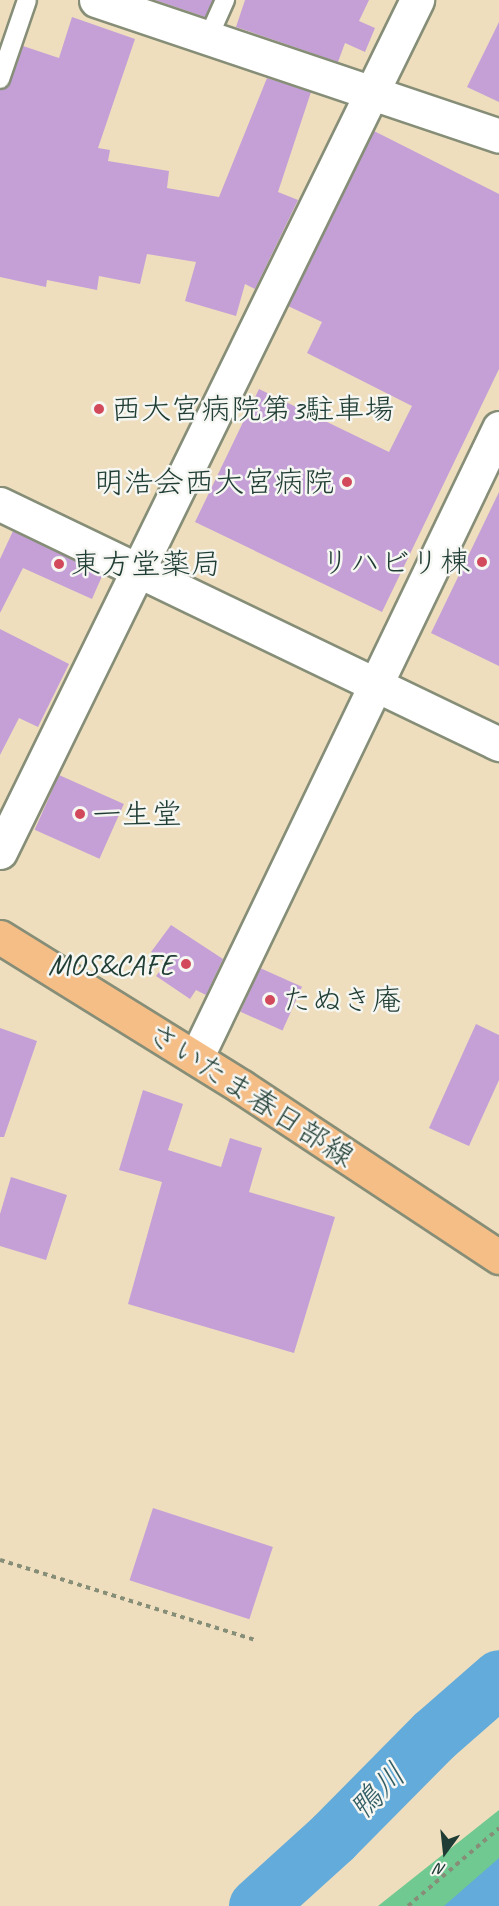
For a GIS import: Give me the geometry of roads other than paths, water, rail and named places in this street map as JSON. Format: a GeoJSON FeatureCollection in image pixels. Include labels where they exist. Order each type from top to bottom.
{"type":"FeatureCollection","features":[{"type":"Feature","properties":{"kind":"main road","name":"さいたま春日部線"},"geometry":{"type":"LineString","coordinates":[[0,937],[196,1058],[499,1257]]}},
{"type":"Feature","properties":{"kind":"street"},"geometry":{"type":"LineString","coordinates":[[0,852],[417,0]]}},
{"type":"Feature","properties":{"kind":"street"},"geometry":{"type":"LineString","coordinates":[[109,2],[208,38],[499,136]]}},
{"type":"Feature","properties":{"kind":"street"},"geometry":{"type":"LineString","coordinates":[[196,1058],[499,428]]}},
{"type":"Feature","properties":{"kind":"street"},"geometry":{"type":"LineString","coordinates":[[0,504],[499,744]]}},
{"type":"Feature","properties":{"kind":"lane"},"geometry":{"type":"LineString","coordinates":[[0,79],[27,0]]}},
{"type":"Feature","properties":{"kind":"lane"},"geometry":{"type":"LineString","coordinates":[[208,38],[225,0]]}},
{"type":"Feature","properties":{"kind":"water"},"geometry":{"type":"Polygon","coordinates":[[[499,1858],[499,1906],[444,1906],[499,1858]]]}},
{"type":"Feature","properties":{"kind":"waterway","name":"鴨川"},"geometry":{"type":"LineString","coordinates":[[257,1906],[333,1837],[434,1735],[499,1678]]}},
{"type":"Feature","properties":{"kind":"place","name":"西大宮病院第3駐車場"},"geometry":{"type":"Point","coordinates":[99,409]}},
{"type":"Feature","properties":{"kind":"place","name":"明浩会西大宮病院"},"geometry":{"type":"Point","coordinates":[347,482]}},
{"type":"Feature","properties":{"kind":"place","name":"リハビリ棟"},"geometry":{"type":"Point","coordinates":[482,562]}},
{"type":"Feature","properties":{"kind":"place","name":"東方堂薬局"},"geometry":{"type":"Point","coordinates":[59,564]}},
{"type":"Feature","properties":{"kind":"place","name":"一生堂"},"geometry":{"type":"Point","coordinates":[80,814]}},
{"type":"Feature","properties":{"kind":"place","name":"MOS&CAFE"},"geometry":{"type":"Point","coordinates":[186,964]}},
{"type":"Feature","properties":{"kind":"place","name":"たぬき庵"},"geometry":{"type":"Point","coordinates":[270,1000]}}]}
